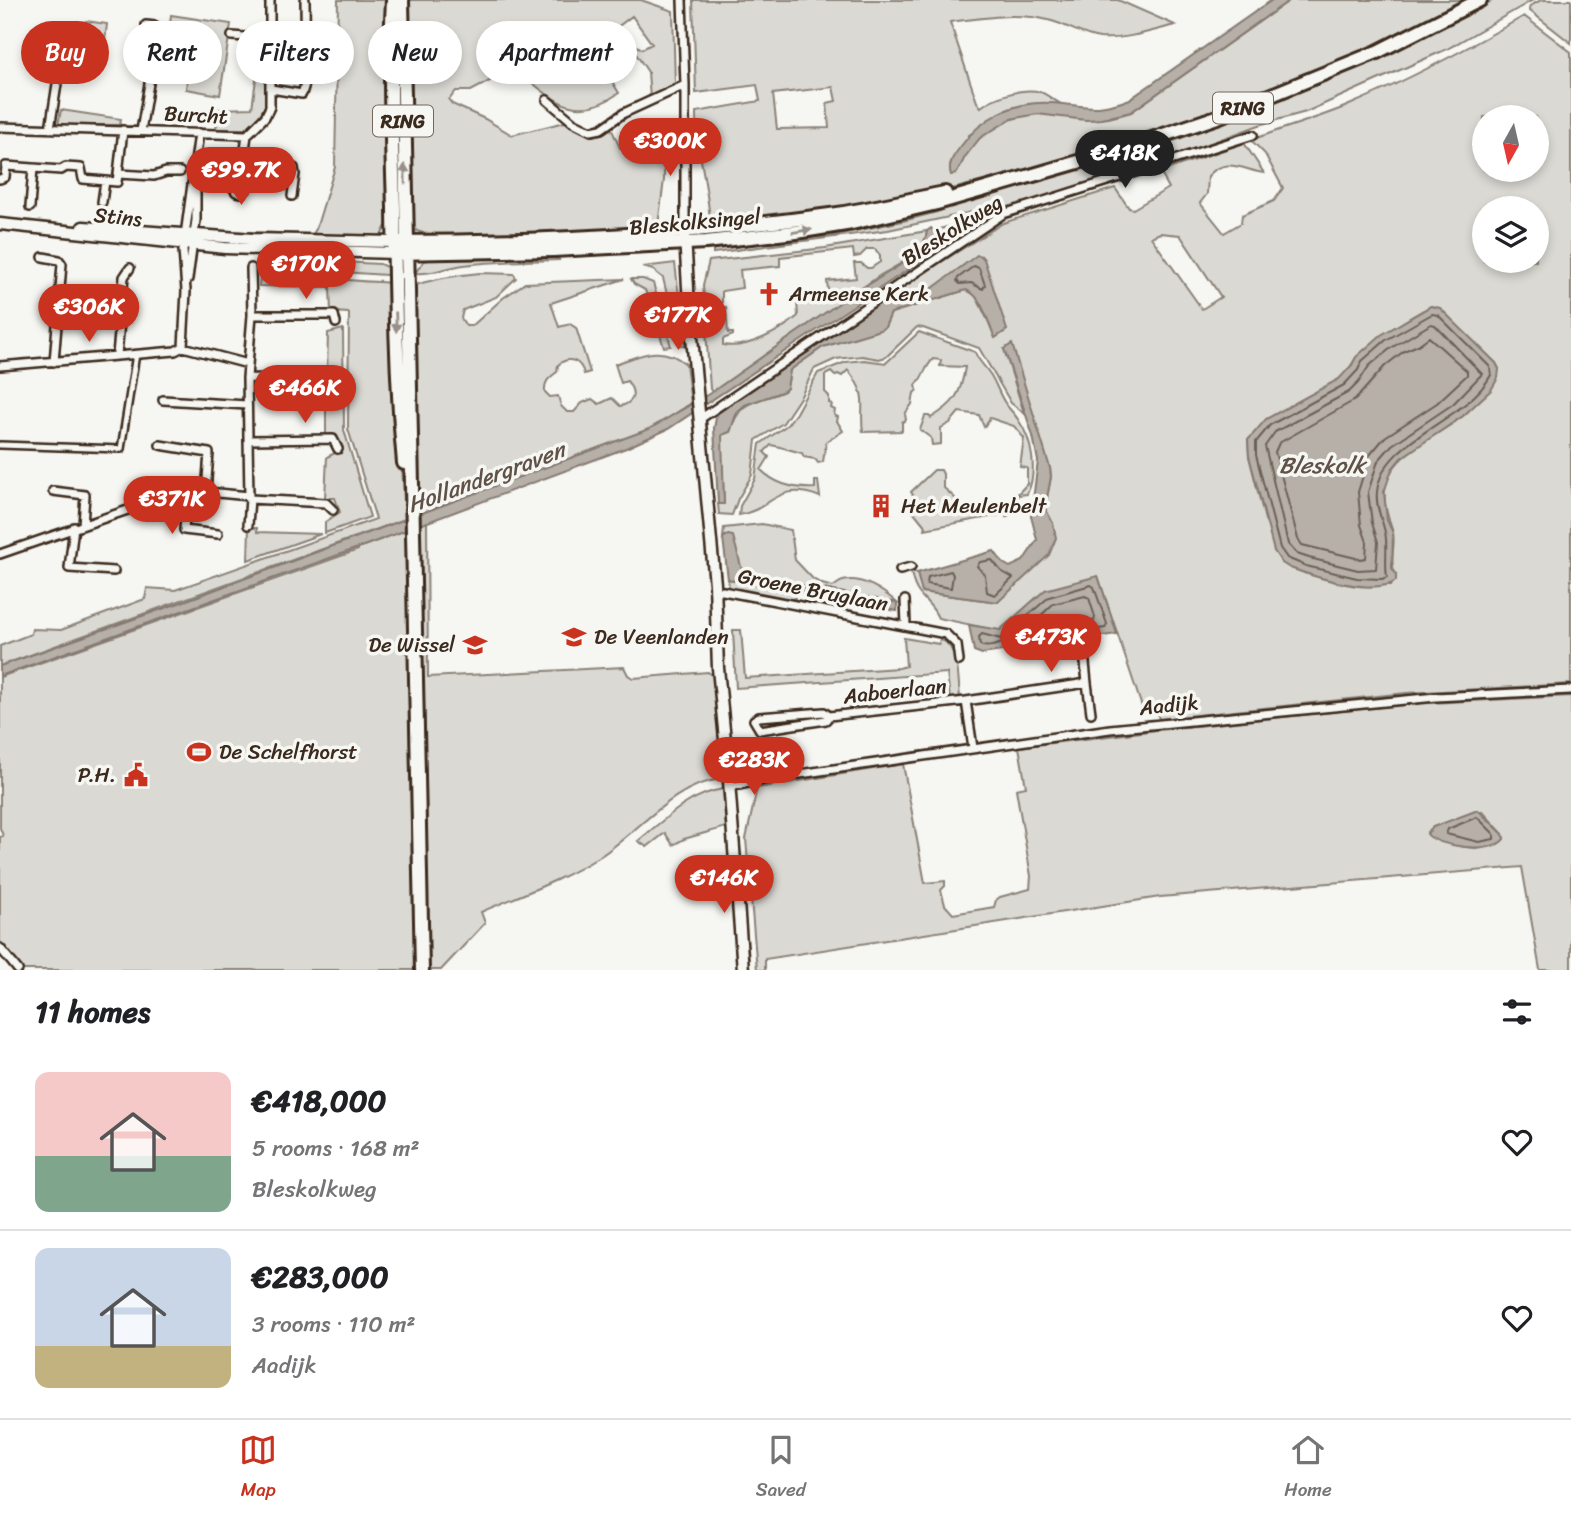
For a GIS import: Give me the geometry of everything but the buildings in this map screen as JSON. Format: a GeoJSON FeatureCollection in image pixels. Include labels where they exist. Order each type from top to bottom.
{"type":"FeatureCollection","features":[{"type":"Feature","properties":{"kind":"main road","name":"RING"},"geometry":{"type":"LineString","coordinates":[[393,0],[390,75],[400,248]]}},
{"type":"Feature","properties":{"kind":"main road","name":"RING"},"geometry":{"type":"LineString","coordinates":[[400,248],[402,0]]}},
{"type":"Feature","properties":{"kind":"main road","name":"Bleskolksingel"},"geometry":{"type":"LineString","coordinates":[[400,248],[553,239],[685,238],[796,232],[852,223],[937,203],[1116,151],[1241,109],[1377,52],[1480,0]]}},
{"type":"Feature","properties":{"kind":"main road"},"geometry":{"type":"LineString","coordinates":[[400,248],[412,477],[422,970]]}},
{"type":"Feature","properties":{"kind":"street","name":"Burcht"},"geometry":{"type":"LineString","coordinates":[[270,0],[271,21]]}},
{"type":"Feature","properties":{"kind":"street"},"geometry":{"type":"LineString","coordinates":[[271,89],[302,94],[306,81],[305,0]]}},
{"type":"Feature","properties":{"kind":"street"},"geometry":{"type":"LineString","coordinates":[[682,0],[685,238],[715,583],[718,668],[743,970]]}},
{"type":"Feature","properties":{"kind":"street"},"geometry":{"type":"LineString","coordinates":[[232,36],[236,36]]}},
{"type":"Feature","properties":{"kind":"street"},"geometry":{"type":"LineString","coordinates":[[50,129],[57,84]]}},
{"type":"Feature","properties":{"kind":"street"},"geometry":{"type":"LineString","coordinates":[[141,131],[149,84]]}},
{"type":"Feature","properties":{"kind":"street","name":"Burcht"},"geometry":{"type":"LineString","coordinates":[[0,127],[247,135],[270,111],[271,84]]}},
{"type":"Feature","properties":{"kind":"street"},"geometry":{"type":"LineString","coordinates":[[547,100],[573,122],[591,131],[601,129],[624,114],[685,85]]}},
{"type":"Feature","properties":{"kind":"street"},"geometry":{"type":"LineString","coordinates":[[0,180],[5,177],[6,166],[61,170],[66,167],[81,168],[83,178],[117,182],[123,130]]}},
{"type":"Feature","properties":{"kind":"street"},"geometry":{"type":"LineString","coordinates":[[183,347],[189,240],[197,202],[195,172],[199,133]]}},
{"type":"Feature","properties":{"kind":"street"},"geometry":{"type":"LineString","coordinates":[[236,171],[233,188],[242,193],[246,190],[247,135]]}},
{"type":"Feature","properties":{"kind":"street","name":"Bleskolkweg"},"geometry":{"type":"LineString","coordinates":[[700,416],[1003,214],[1253,135]]}},
{"type":"Feature","properties":{"kind":"street"},"geometry":{"type":"LineString","coordinates":[[214,168],[236,171],[246,165],[274,170],[287,166],[294,168],[292,196]]}},
{"type":"Feature","properties":{"kind":"street"},"geometry":{"type":"LineString","coordinates":[[30,207],[33,168]]}},
{"type":"Feature","properties":{"kind":"street"},"geometry":{"type":"LineString","coordinates":[[118,174],[155,176],[166,172],[180,172]]}},
{"type":"Feature","properties":{"kind":"street"},"geometry":{"type":"LineString","coordinates":[[102,202],[104,181]]}},
{"type":"Feature","properties":{"kind":"street","name":"Stins"},"geometry":{"type":"LineString","coordinates":[[0,224],[115,229],[189,240],[284,240],[400,248]]}},
{"type":"Feature","properties":{"kind":"street"},"geometry":{"type":"LineString","coordinates":[[43,257],[59,260],[62,264],[54,362]]}},
{"type":"Feature","properties":{"kind":"street"},"geometry":{"type":"LineString","coordinates":[[117,355],[124,277],[130,268]]}},
{"type":"Feature","properties":{"kind":"street"},"geometry":{"type":"LineString","coordinates":[[248,525],[247,377],[252,315],[251,268]]}},
{"type":"Feature","properties":{"kind":"street"},"geometry":{"type":"LineString","coordinates":[[252,315],[334,315],[336,323]]}},
{"type":"Feature","properties":{"kind":"street"},"geometry":{"type":"LineString","coordinates":[[0,366],[175,351],[183,347],[248,364]]}},
{"type":"Feature","properties":{"kind":"street"},"geometry":{"type":"LineString","coordinates":[[0,445],[121,449],[136,354]]}},
{"type":"Feature","properties":{"kind":"street"},"geometry":{"type":"LineString","coordinates":[[247,377],[330,380],[335,382],[336,386]]}},
{"type":"Feature","properties":{"kind":"street"},"geometry":{"type":"LineString","coordinates":[[163,400],[247,405]]}},
{"type":"Feature","properties":{"kind":"street"},"geometry":{"type":"LineString","coordinates":[[249,440],[333,439],[338,449]]}},
{"type":"Feature","properties":{"kind":"street"},"geometry":{"type":"LineString","coordinates":[[160,444],[209,453],[206,492]]}},
{"type":"Feature","properties":{"kind":"street"},"geometry":{"type":"LineString","coordinates":[[0,554],[187,490],[249,498],[326,503],[333,510]]}},
{"type":"Feature","properties":{"kind":"street"},"geometry":{"type":"LineString","coordinates":[[187,490],[184,530],[218,534]]}},
{"type":"Feature","properties":{"kind":"street"},"geometry":{"type":"LineString","coordinates":[[53,491],[85,495],[83,525]]}},
{"type":"Feature","properties":{"kind":"street"},"geometry":{"type":"LineString","coordinates":[[74,527],[69,568],[114,571]]}},
{"type":"Feature","properties":{"kind":"street","name":"Groene Bruglaan"},"geometry":{"type":"LineString","coordinates":[[900,570],[911,567]]}},
{"type":"Feature","properties":{"kind":"street","name":"Groene Bruglaan"},"geometry":{"type":"LineString","coordinates":[[714,591],[946,634],[957,645],[959,661]]}},
{"type":"Feature","properties":{"kind":"street","name":"Groene Bruglaan"},"geometry":{"type":"LineString","coordinates":[[905,600],[906,626]]}},
{"type":"Feature","properties":{"kind":"street"},"geometry":{"type":"LineString","coordinates":[[1084,653],[1091,713]]}},
{"type":"Feature","properties":{"kind":"street","name":"Aaboerlaan"},"geometry":{"type":"LineString","coordinates":[[829,716],[824,712],[759,717],[754,720],[760,730],[826,720],[829,716],[966,701],[1087,682]]}},
{"type":"Feature","properties":{"kind":"street","name":"Aadijk"},"geometry":{"type":"LineString","coordinates":[[729,782],[1110,729],[1422,698],[1571,690]]}},
{"type":"Feature","properties":{"kind":"street","name":"Aaboerlaan"},"geometry":{"type":"LineString","coordinates":[[966,701],[973,748]]}},
{"type":"Feature","properties":{"kind":"street"},"geometry":{"type":"LineString","coordinates":[[0,948],[18,970]]}},
{"type":"Feature","properties":{"kind":"shaded area"},"geometry":{"type":"Polygon","coordinates":[[[338,0],[390,0],[389,21],[368,21],[368,84],[385,84],[388,222],[382,234],[376,238],[217,235],[218,231],[313,234],[316,229],[335,167],[336,84],[354,84],[354,21],[338,21],[338,0]]]}},
{"type":"Feature","properties":{"kind":"shaded area"},"geometry":{"type":"Polygon","coordinates":[[[407,0],[641,0],[673,11],[675,86],[650,98],[648,72],[637,56],[637,46],[642,49],[652,44],[632,16],[625,21],[476,21],[476,84],[484,84],[471,91],[456,91],[449,100],[512,135],[569,121],[590,131],[606,124],[612,130],[620,148],[665,142],[664,180],[657,233],[433,236],[417,231],[412,226],[409,84],[462,84],[462,21],[407,21],[407,0]]]}},
{"type":"Feature","properties":{"kind":"shaded area"},"geometry":{"type":"Polygon","coordinates":[[[693,0],[1118,0],[1175,25],[1119,38],[1100,38],[1055,22],[1024,16],[950,22],[981,107],[1001,97],[1026,91],[1042,92],[1063,105],[1036,104],[1024,107],[969,135],[959,169],[964,157],[981,138],[1014,118],[1040,114],[1096,119],[1131,112],[1290,0],[1468,0],[1378,47],[1200,118],[1078,157],[936,193],[832,213],[710,222],[696,112],[760,101],[757,85],[696,93],[693,0]],[[833,87],[773,94],[777,129],[829,128],[827,103],[836,101],[833,87]]]}},
{"type":"Feature","properties":{"kind":"shaded area"},"geometry":{"type":"Polygon","coordinates":[[[1493,0],[1533,0],[1447,49],[1306,112],[1262,124],[1135,171],[1004,210],[1000,206],[888,230],[713,253],[713,249],[836,235],[903,221],[1179,139],[1279,100],[1420,39],[1493,0]]]}},
{"type":"Feature","properties":{"kind":"shaded area"},"geometry":{"type":"Polygon","coordinates":[[[1541,0],[1571,0],[1571,43],[1529,10],[1530,6],[1541,0]]]}},
{"type":"Feature","properties":{"kind":"shaded area"},"geometry":{"type":"Polygon","coordinates":[[[171,15],[211,21],[170,21],[171,15]]]}},
{"type":"Feature","properties":{"kind":"shaded area"},"geometry":{"type":"Polygon","coordinates":[[[1524,16],[1571,52],[1571,684],[1406,693],[1159,719],[1156,708],[1143,710],[1098,576],[1018,616],[1000,631],[938,618],[916,588],[911,571],[917,573],[922,592],[998,602],[1055,530],[1045,508],[1051,477],[1050,468],[1004,349],[1024,413],[1011,403],[979,348],[923,328],[917,327],[886,357],[836,359],[814,369],[801,396],[783,423],[756,440],[752,475],[732,515],[719,514],[718,504],[724,504],[721,434],[730,432],[744,407],[784,391],[790,370],[823,347],[885,327],[891,313],[966,290],[975,294],[996,337],[1006,330],[981,256],[929,291],[914,297],[886,297],[1003,223],[1115,188],[1129,208],[1133,209],[1169,188],[1160,172],[1244,143],[1264,173],[1228,165],[1221,167],[1208,176],[1207,194],[1200,203],[1224,233],[1241,223],[1242,215],[1274,201],[1283,188],[1265,154],[1251,140],[1347,106],[1437,64],[1524,16]],[[1160,233],[1151,237],[1202,309],[1221,297],[1180,235],[1160,233]],[[1431,306],[1367,348],[1333,384],[1292,405],[1248,440],[1249,456],[1265,520],[1304,573],[1356,585],[1391,585],[1396,574],[1393,564],[1394,538],[1385,502],[1386,486],[1391,472],[1411,450],[1468,411],[1499,369],[1464,332],[1431,306]]]}},
{"type":"Feature","properties":{"kind":"shaded area"},"geometry":{"type":"Polygon","coordinates":[[[222,23],[231,24],[222,82],[222,23]]]}},
{"type":"Feature","properties":{"kind":"shaded area"},"geometry":{"type":"Polygon","coordinates":[[[187,84],[222,84],[220,95],[186,89],[187,84]]]}},
{"type":"Feature","properties":{"kind":"shaded area"},"geometry":{"type":"Polygon","coordinates":[[[255,84],[268,84],[266,104],[255,121],[245,129],[216,129],[219,109],[252,108],[255,84]]]}},
{"type":"Feature","properties":{"kind":"shaded area"},"geometry":{"type":"Polygon","coordinates":[[[534,84],[614,84],[619,93],[603,103],[575,107],[551,97],[534,84]]]}},
{"type":"Feature","properties":{"kind":"shaded area"},"geometry":{"type":"Polygon","coordinates":[[[61,110],[121,119],[120,125],[58,125],[61,110]]]}},
{"type":"Feature","properties":{"kind":"shaded area"},"geometry":{"type":"Polygon","coordinates":[[[987,217],[991,219],[926,262],[923,259],[932,246],[935,230],[987,217]]]}},
{"type":"Feature","properties":{"kind":"shaded area"},"geometry":{"type":"Polygon","coordinates":[[[927,231],[916,253],[712,392],[703,285],[709,261],[825,248],[927,231]],[[853,249],[780,257],[780,266],[740,270],[742,288],[722,291],[722,307],[726,307],[728,333],[733,333],[723,339],[723,345],[742,345],[773,333],[798,316],[797,302],[829,298],[827,281],[856,278],[854,263],[871,268],[880,262],[880,255],[875,249],[867,249],[860,256],[854,257],[853,249]]]}},
{"type":"Feature","properties":{"kind":"shaded area"},"geometry":{"type":"Polygon","coordinates":[[[550,256],[560,260],[476,264],[415,273],[424,261],[432,259],[550,256]]]}},
{"type":"Feature","properties":{"kind":"shaded area"},"geometry":{"type":"Polygon","coordinates":[[[282,259],[380,264],[391,269],[386,275],[326,271],[282,259]]]}},
{"type":"Feature","properties":{"kind":"shaded area"},"geometry":{"type":"Polygon","coordinates":[[[675,263],[685,347],[679,344],[663,278],[653,270],[643,267],[675,263]]]}},
{"type":"Feature","properties":{"kind":"shaded area"},"geometry":{"type":"Polygon","coordinates":[[[277,264],[327,277],[392,283],[405,519],[0,666],[0,646],[31,634],[32,629],[61,630],[145,599],[147,588],[175,590],[376,519],[348,429],[349,313],[331,312],[330,287],[259,286],[264,271],[277,264]]]}},
{"type":"Feature","properties":{"kind":"shaded area"},"geometry":{"type":"Polygon","coordinates":[[[480,273],[514,274],[516,278],[496,297],[463,310],[461,318],[466,326],[472,326],[503,298],[525,283],[624,279],[551,303],[559,327],[570,324],[576,328],[590,372],[584,374],[577,363],[566,360],[558,365],[557,372],[546,382],[545,392],[550,397],[558,396],[561,406],[567,412],[574,412],[582,403],[592,399],[599,404],[612,398],[620,406],[625,405],[631,400],[632,389],[627,381],[621,383],[615,364],[651,353],[668,354],[686,364],[691,403],[643,432],[416,515],[414,484],[417,441],[412,286],[480,273]]]}},
{"type":"Feature","properties":{"kind":"shaded area"},"geometry":{"type":"Polygon","coordinates":[[[631,279],[643,279],[653,283],[671,346],[664,347],[645,290],[631,279]]]}},
{"type":"Feature","properties":{"kind":"shaded area"},"geometry":{"type":"Polygon","coordinates":[[[343,329],[344,430],[370,517],[325,533],[325,522],[340,512],[335,498],[325,498],[327,457],[341,450],[326,436],[326,394],[340,389],[336,374],[327,374],[328,333],[343,329]]]}},
{"type":"Feature","properties":{"kind":"shaded area"},"geometry":{"type":"Polygon","coordinates":[[[919,332],[975,352],[1024,429],[1032,456],[1032,476],[1027,494],[1018,495],[1013,512],[1006,517],[1005,514],[925,529],[909,506],[915,498],[911,492],[934,470],[941,470],[943,487],[955,498],[958,507],[978,508],[988,503],[1009,503],[1027,484],[1027,468],[1020,467],[1024,438],[1014,426],[990,418],[984,427],[979,415],[959,412],[950,423],[941,428],[941,444],[932,445],[931,438],[920,430],[925,416],[931,418],[955,398],[965,367],[940,366],[941,360],[933,359],[916,385],[912,404],[905,414],[906,420],[902,422],[902,431],[863,432],[861,394],[855,380],[848,370],[842,376],[835,376],[831,372],[825,375],[825,392],[843,431],[826,442],[823,462],[818,463],[815,459],[804,457],[802,453],[771,445],[764,452],[769,457],[761,470],[779,483],[793,487],[815,488],[815,481],[818,481],[820,497],[793,492],[784,494],[759,508],[739,515],[740,506],[755,479],[760,444],[787,425],[818,373],[846,362],[864,360],[886,363],[919,332]]]}},
{"type":"Feature","properties":{"kind":"shaded area"},"geometry":{"type":"Polygon","coordinates":[[[427,521],[428,677],[624,667],[633,678],[708,672],[713,676],[719,720],[721,779],[703,783],[671,800],[614,847],[585,865],[481,912],[485,923],[441,970],[427,970],[417,525],[427,521]]]}},
{"type":"Feature","properties":{"kind":"shaded area"},"geometry":{"type":"Polygon","coordinates":[[[762,524],[791,530],[795,560],[813,579],[833,587],[850,580],[865,583],[879,589],[897,603],[743,574],[725,536],[723,538],[724,528],[762,524]]]}},
{"type":"Feature","properties":{"kind":"shaded area"},"geometry":{"type":"Polygon","coordinates":[[[249,528],[257,528],[257,532],[321,534],[248,560],[249,528]]]}},
{"type":"Feature","properties":{"kind":"shaded area","name":"De Schelfhorst"},"geometry":{"type":"Polygon","coordinates":[[[406,530],[417,970],[22,970],[0,943],[0,837],[3,836],[0,828],[0,677],[358,550],[406,530]]]}},
{"type":"Feature","properties":{"kind":"shaded area"},"geometry":{"type":"Polygon","coordinates":[[[728,579],[794,592],[795,601],[729,588],[728,579]]]}},
{"type":"Feature","properties":{"kind":"shaded area"},"geometry":{"type":"Polygon","coordinates":[[[733,630],[741,630],[745,678],[899,668],[906,666],[904,638],[939,644],[940,639],[947,643],[955,656],[960,698],[950,699],[947,673],[736,688],[733,630]]]}},
{"type":"Feature","properties":{"kind":"shaded area"},"geometry":{"type":"Polygon","coordinates":[[[1571,696],[1571,970],[1540,970],[1522,867],[1160,897],[765,959],[765,970],[757,970],[746,839],[757,788],[903,764],[925,883],[945,881],[941,890],[945,905],[953,914],[994,907],[1000,897],[1030,889],[1031,876],[1016,789],[1026,787],[1019,747],[1409,704],[1571,696]],[[1482,811],[1433,827],[1427,832],[1453,845],[1478,848],[1498,844],[1504,839],[1503,834],[1482,811]]]}},
{"type":"Feature","properties":{"kind":"shaded area"},"geometry":{"type":"Polygon","coordinates":[[[723,789],[726,827],[684,839],[673,845],[665,833],[647,847],[638,841],[688,802],[723,789]]]}},
{"type":"Feature","properties":{"kind":"water"},"geometry":{"type":"Polygon","coordinates":[[[1272,0],[1290,0],[1131,112],[1086,120],[1037,114],[1011,119],[980,138],[965,157],[957,173],[951,175],[951,163],[961,146],[979,127],[1000,113],[1037,103],[1098,107],[1130,99],[1272,0]]]}},
{"type":"Feature","properties":{"kind":"water"},"geometry":{"type":"Polygon","coordinates":[[[931,228],[936,234],[935,242],[921,261],[668,429],[626,448],[358,548],[0,676],[0,666],[179,603],[649,429],[712,392],[839,303],[908,260],[920,247],[931,228]]]}},
{"type":"Feature","properties":{"kind":"water"},"geometry":{"type":"Polygon","coordinates":[[[977,255],[984,259],[1007,330],[995,338],[980,303],[966,290],[891,313],[885,327],[880,330],[823,347],[790,370],[784,391],[745,405],[737,412],[730,432],[722,435],[724,504],[718,504],[714,428],[718,413],[886,297],[915,297],[929,291],[977,255]]]}},
{"type":"Feature","properties":{"kind":"water","name":"Bleskolk"},"geometry":{"type":"Polygon","coordinates":[[[1431,306],[1440,308],[1496,363],[1499,369],[1498,378],[1491,390],[1463,416],[1401,458],[1392,469],[1384,492],[1387,520],[1393,533],[1392,568],[1396,581],[1373,587],[1359,586],[1290,568],[1282,563],[1274,551],[1249,456],[1248,440],[1266,419],[1339,379],[1356,357],[1381,335],[1431,306]]]}},
{"type":"Feature","properties":{"kind":"water"},"geometry":{"type":"Polygon","coordinates":[[[1012,344],[1050,468],[1051,477],[1045,508],[1053,523],[1056,538],[1049,555],[998,602],[922,592],[917,573],[994,551],[1003,563],[1010,567],[1023,561],[1037,540],[1031,516],[1038,461],[1033,436],[1004,349],[1012,344]]]}},
{"type":"Feature","properties":{"kind":"water"},"geometry":{"type":"Polygon","coordinates":[[[733,536],[743,574],[897,603],[897,611],[728,579],[723,538],[733,536]]]}},
{"type":"Feature","properties":{"kind":"water"},"geometry":{"type":"Polygon","coordinates":[[[1098,576],[1117,634],[982,654],[974,651],[969,625],[1000,630],[1045,590],[1098,576]]]}},
{"type":"Feature","properties":{"kind":"water"},"geometry":{"type":"Polygon","coordinates":[[[1478,810],[1503,834],[1504,839],[1498,844],[1465,847],[1433,839],[1427,834],[1433,827],[1478,810]]]}},
{"type":"Feature","properties":{"kind":"place","name":"Armeense Kerk"},"geometry":{"type":"Point","coordinates":[769,294]}},
{"type":"Feature","properties":{"kind":"place","name":"Het Meulenbelt"},"geometry":{"type":"Point","coordinates":[881,506]}},
{"type":"Feature","properties":{"kind":"place","name":"De Veenlanden"},"geometry":{"type":"Point","coordinates":[574,637]}},
{"type":"Feature","properties":{"kind":"place","name":"De Wissel"},"geometry":{"type":"Point","coordinates":[475,645]}},
{"type":"Feature","properties":{"kind":"place","name":"De Schelfhorst"},"geometry":{"type":"Point","coordinates":[199,752]}},
{"type":"Feature","properties":{"kind":"place","name":"P.H."},"geometry":{"type":"Point","coordinates":[136,775]}},
{"type":"Feature","properties":{"kind":"water label","name":"Hollandergraven"},"geometry":{"type":"Point","coordinates":[486,477]}}]}
